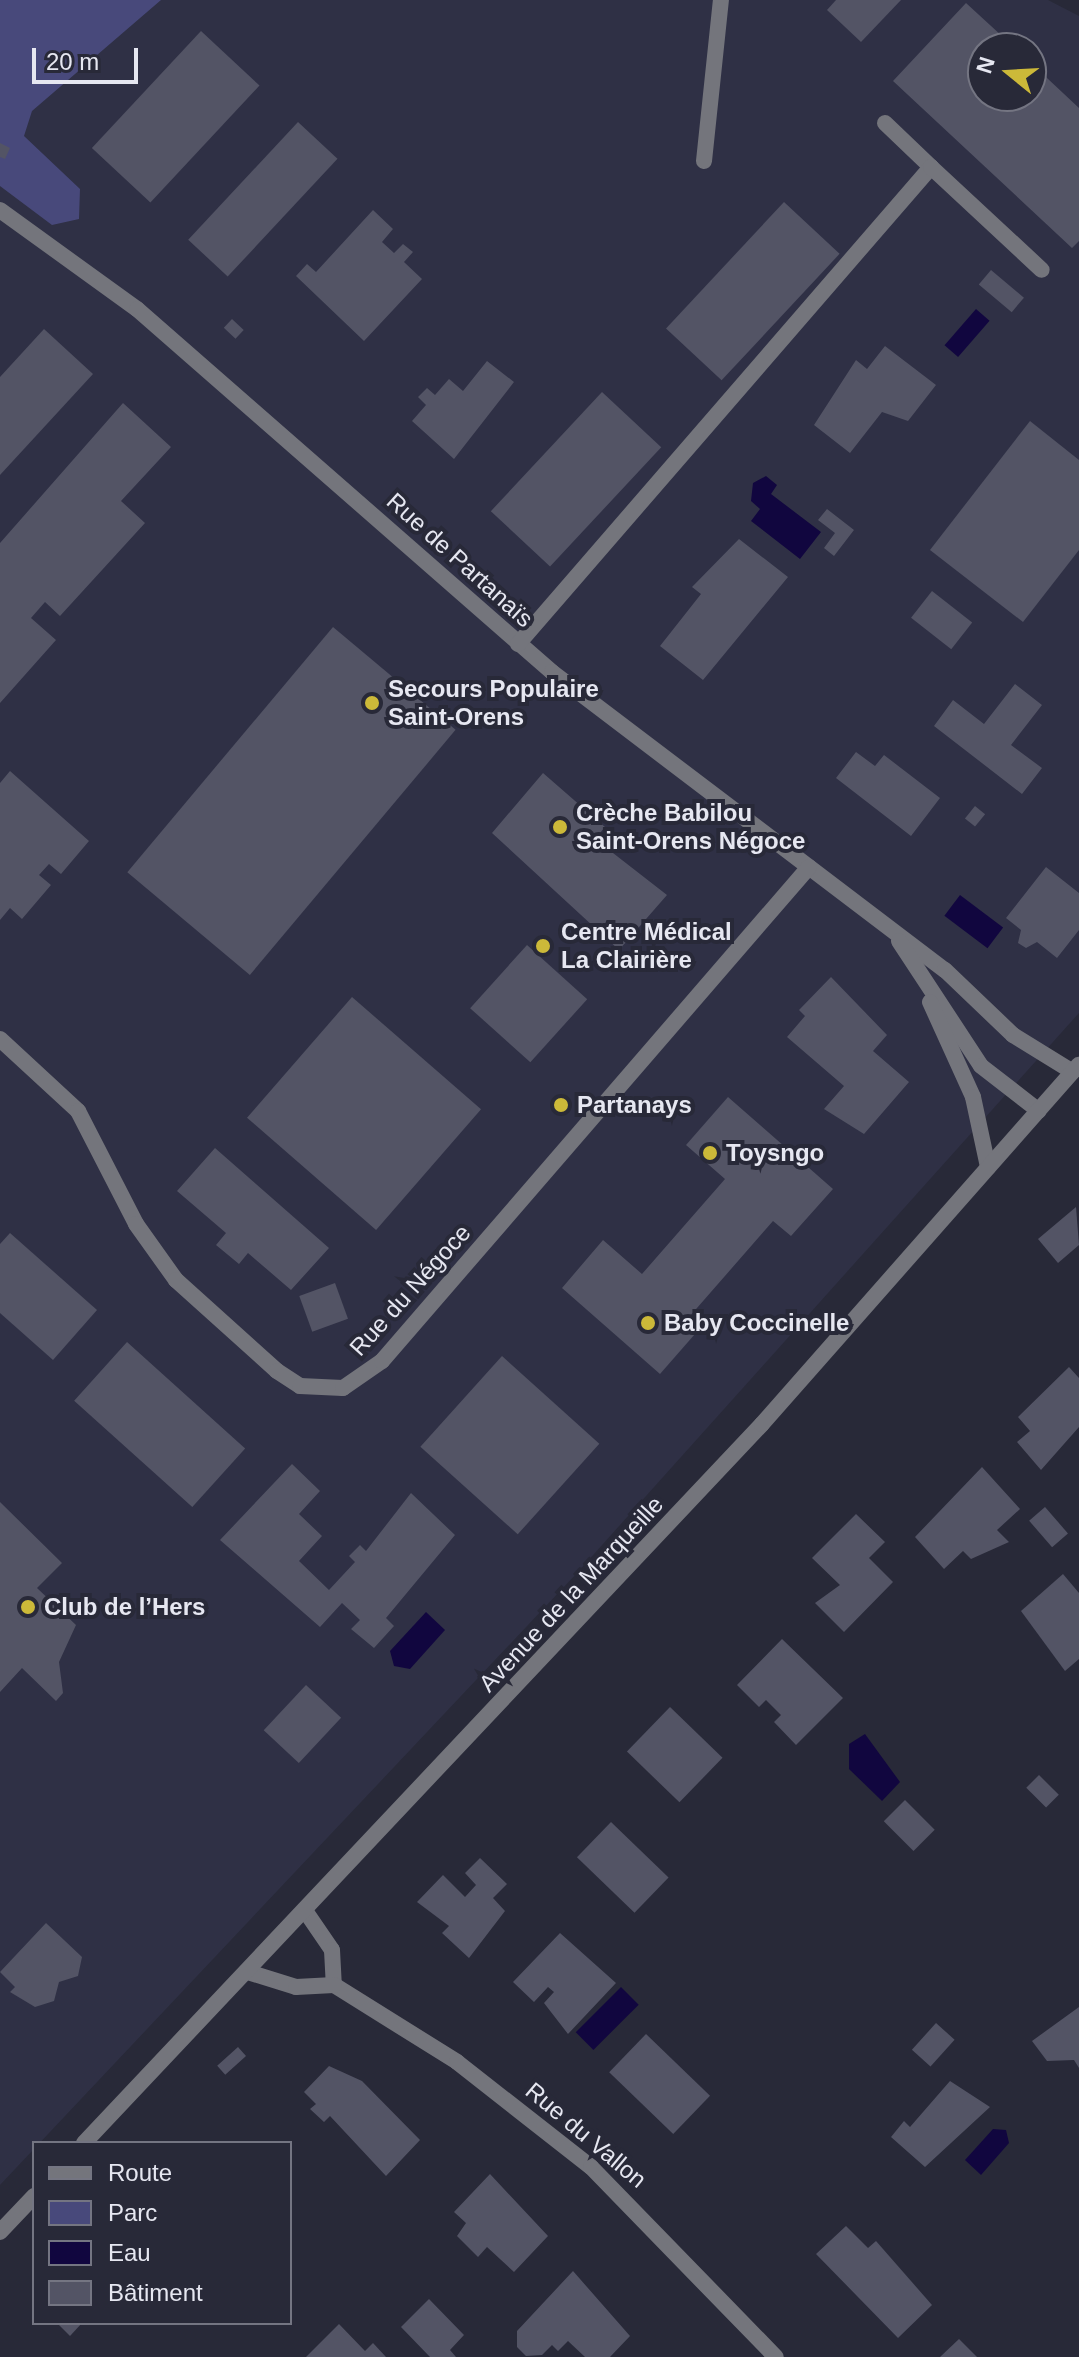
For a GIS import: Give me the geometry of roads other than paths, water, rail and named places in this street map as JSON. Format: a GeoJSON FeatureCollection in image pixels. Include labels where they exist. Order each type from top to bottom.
{"type":"FeatureCollection","features":[{"type":"Feature","properties":{"kind":"street"},"geometry":{"type":"LineString","coordinates":[[704,161],[721,0]]}},
{"type":"Feature","properties":{"kind":"street"},"geometry":{"type":"LineString","coordinates":[[885,123],[1042,270]]}},
{"type":"Feature","properties":{"kind":"street"},"geometry":{"type":"LineString","coordinates":[[518,644],[931,167]]}},
{"type":"Feature","properties":{"kind":"street","name":"Rue de Partanaïs"},"geometry":{"type":"LineString","coordinates":[[0,210],[137,309],[518,644],[970,990],[1013,1035],[1076,1069]]}},
{"type":"Feature","properties":{"kind":"street","name":"Rue du Négoce"},"geometry":{"type":"LineString","coordinates":[[0,1039],[78,1111],[136,1224],[176,1280],[288,1379],[343,1388],[382,1361],[809,867]]}},
{"type":"Feature","properties":{"kind":"street","name":"Rue de Partanaïs"},"geometry":{"type":"LineString","coordinates":[[896,936],[921,978],[991,1078],[1039,1111]]}},
{"type":"Feature","properties":{"kind":"street","name":"Rue de Partanaïs"},"geometry":{"type":"LineString","coordinates":[[921,978],[973,1097],[988,1167]]}},
{"type":"Feature","properties":{"kind":"street","name":"Avenue de la Marqueille"},"geometry":{"type":"LineString","coordinates":[[86,2141],[306,1912],[762,1424],[1076,1069]]}},
{"type":"Feature","properties":{"kind":"street"},"geometry":{"type":"LineString","coordinates":[[248,1972],[296,1987],[334,1985],[332,1950],[306,1912]]}},
{"type":"Feature","properties":{"kind":"street","name":"Rue du Vallon"},"geometry":{"type":"LineString","coordinates":[[334,1985],[457,2062],[580,2157],[776,2357]]}},
{"type":"Feature","properties":{"kind":"street"},"geometry":{"type":"LineString","coordinates":[[0,2231],[32,2198]]}},
{"type":"Feature","properties":{"kind":"water"},"geometry":{"type":"Polygon","coordinates":[[[976,309],[990,321],[958,357],[945,345],[976,309]]]}},
{"type":"Feature","properties":{"kind":"water"},"geometry":{"type":"Polygon","coordinates":[[[766,476],[777,485],[771,494],[821,532],[800,559],[751,521],[760,509],[751,501],[753,483],[766,476]]]}},
{"type":"Feature","properties":{"kind":"water"},"geometry":{"type":"Polygon","coordinates":[[[960,895],[1003,927],[987,948],[944,916],[960,895]]]}},
{"type":"Feature","properties":{"kind":"water"},"geometry":{"type":"Polygon","coordinates":[[[426,1612],[445,1630],[410,1669],[394,1666],[390,1651],[426,1612]]]}},
{"type":"Feature","properties":{"kind":"water"},"geometry":{"type":"Polygon","coordinates":[[[865,1734],[900,1782],[882,1801],[849,1769],[849,1744],[865,1734]]]}},
{"type":"Feature","properties":{"kind":"water"},"geometry":{"type":"Polygon","coordinates":[[[621,1987],[639,2005],[593,2050],[576,2032],[621,1987]]]}},
{"type":"Feature","properties":{"kind":"water"},"geometry":{"type":"Polygon","coordinates":[[[993,2129],[1006,2130],[1009,2143],[981,2175],[965,2160],[993,2129]]]}},
{"type":"Feature","properties":{"kind":"place","name":"Secours Populaire Saint-Orens"},"geometry":{"type":"Point","coordinates":[372,703]}},
{"type":"Feature","properties":{"kind":"place","name":"Crèche Babilou Saint-Orens Négoce"},"geometry":{"type":"Point","coordinates":[560,827]}},
{"type":"Feature","properties":{"kind":"place","name":"Centre Médical La Clairière"},"geometry":{"type":"Point","coordinates":[543,946]}},
{"type":"Feature","properties":{"kind":"place","name":"Partanays"},"geometry":{"type":"Point","coordinates":[561,1105]}},
{"type":"Feature","properties":{"kind":"place","name":"Toysngo"},"geometry":{"type":"Point","coordinates":[710,1153]}},
{"type":"Feature","properties":{"kind":"place","name":"Baby Coccinelle"},"geometry":{"type":"Point","coordinates":[648,1323]}},
{"type":"Feature","properties":{"kind":"place","name":"Club de l’Hers"},"geometry":{"type":"Point","coordinates":[28,1607]}}]}
